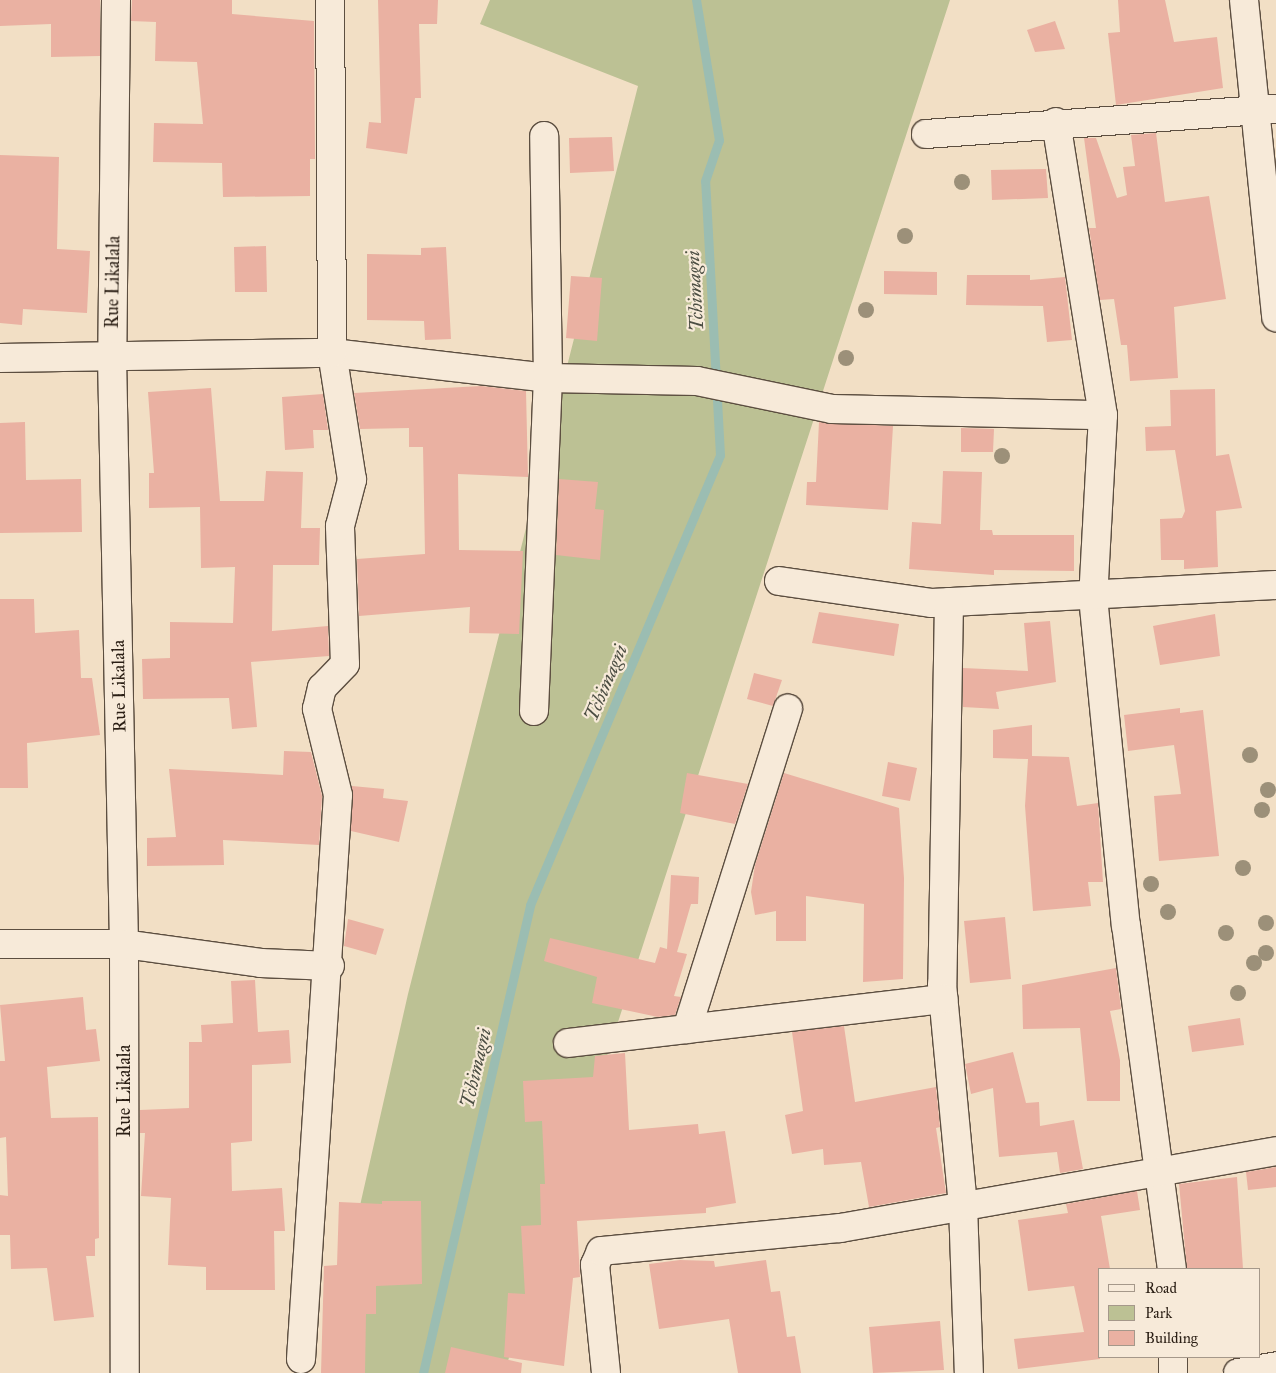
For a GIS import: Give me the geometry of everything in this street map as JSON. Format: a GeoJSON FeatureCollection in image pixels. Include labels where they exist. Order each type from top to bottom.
{"type":"FeatureCollection","features":[{"type":"Feature","properties":{"kind":"street","name":"Rue Likalala"},"geometry":{"type":"LineString","coordinates":[[116,0],[112,356],[124,944],[125,1373]]}},
{"type":"Feature","properties":{"kind":"street"},"geometry":{"type":"LineString","coordinates":[[301,1359],[330,966],[338,795],[317,709],[322,688],[345,664],[340,526],[352,480],[332,353],[330,0]]}},
{"type":"Feature","properties":{"kind":"street"},"geometry":{"type":"LineString","coordinates":[[1244,0],[1265,110],[1276,317]]}},
{"type":"Feature","properties":{"kind":"street"},"geometry":{"type":"LineString","coordinates":[[926,134],[1056,122],[1265,110]]}},
{"type":"Feature","properties":{"kind":"street"},"geometry":{"type":"LineString","coordinates":[[1056,122],[1103,415],[1093,597],[1126,925],[1172,1268]]}},
{"type":"Feature","properties":{"kind":"street"},"geometry":{"type":"LineString","coordinates":[[534,711],[548,378],[544,136]]}},
{"type":"Feature","properties":{"kind":"street"},"geometry":{"type":"LineString","coordinates":[[0,358],[332,353],[548,378],[697,381],[734,391],[832,409],[1103,415]]}},
{"type":"Feature","properties":{"kind":"street"},"geometry":{"type":"LineString","coordinates":[[779,581],[950,602],[1093,597],[1276,585]]}},
{"type":"Feature","properties":{"kind":"street"},"geometry":{"type":"LineString","coordinates":[[950,602],[943,999],[963,1205],[970,1373]]}},
{"type":"Feature","properties":{"kind":"street"},"geometry":{"type":"LineString","coordinates":[[687,1029],[788,709]]}},
{"type":"Feature","properties":{"kind":"street"},"geometry":{"type":"LineString","coordinates":[[0,944],[124,944],[278,965],[330,966]]}},
{"type":"Feature","properties":{"kind":"street"},"geometry":{"type":"LineString","coordinates":[[568,1043],[943,999]]}},
{"type":"Feature","properties":{"kind":"street"},"geometry":{"type":"LineString","coordinates":[[606,1373],[596,1265],[600,1251],[840,1228],[1160,1169],[1276,1151]]}},
{"type":"Feature","properties":{"kind":"street"},"geometry":{"type":"LineString","coordinates":[[1173,1358],[1174,1373]]}},
{"type":"Feature","properties":{"kind":"street"},"geometry":{"type":"LineString","coordinates":[[1238,1373],[1276,1366]]}},
{"type":"Feature","properties":{"kind":"green space"},"geometry":{"type":"Polygon","coordinates":[[[490,0],[950,0],[504,1373],[322,1373],[408,994],[638,86],[480,24],[490,0]]]}},
{"type":"Feature","properties":{"kind":"building"},"geometry":{"type":"Polygon","coordinates":[[[0,0],[100,0],[100,56],[51,57],[51,24],[0,26],[0,0]]]}},
{"type":"Feature","properties":{"kind":"building"},"geometry":{"type":"Polygon","coordinates":[[[132,0],[232,0],[232,14],[314,21],[315,159],[310,159],[310,196],[223,197],[222,163],[153,162],[154,123],[203,124],[197,62],[155,61],[156,22],[131,21],[132,0]]]}},
{"type":"Feature","properties":{"kind":"building"},"geometry":{"type":"Polygon","coordinates":[[[378,0],[438,0],[437,24],[419,24],[421,98],[415,98],[407,154],[366,148],[369,122],[381,123],[378,0]]]}},
{"type":"Feature","properties":{"kind":"building"},"geometry":{"type":"Polygon","coordinates":[[[1118,0],[1165,0],[1174,42],[1217,37],[1223,88],[1116,105],[1108,33],[1120,32],[1118,0]]]}},
{"type":"Feature","properties":{"kind":"building"},"geometry":{"type":"Polygon","coordinates":[[[1055,21],[1065,49],[1035,52],[1027,30],[1055,21]]]}},
{"type":"Feature","properties":{"kind":"building"},"geometry":{"type":"Polygon","coordinates":[[[1156,133],[1165,202],[1209,196],[1226,299],[1174,307],[1178,378],[1130,381],[1127,345],[1121,345],[1114,299],[1100,300],[1089,228],[1096,228],[1084,138],[1096,138],[1117,198],[1127,195],[1123,167],[1135,166],[1131,135],[1156,133]]]}},
{"type":"Feature","properties":{"kind":"building"},"geometry":{"type":"Polygon","coordinates":[[[612,137],[614,171],[570,173],[569,138],[612,137]]]}},
{"type":"Feature","properties":{"kind":"building"},"geometry":{"type":"Polygon","coordinates":[[[0,155],[59,157],[57,249],[90,251],[87,313],[23,309],[22,325],[0,323],[0,155]]]}},
{"type":"Feature","properties":{"kind":"building"},"geometry":{"type":"Polygon","coordinates":[[[1046,169],[1048,198],[992,200],[991,170],[1046,169]]]}},
{"type":"Feature","properties":{"kind":"building"},"geometry":{"type":"Polygon","coordinates":[[[266,246],[267,292],[235,292],[234,247],[266,246]]]}},
{"type":"Feature","properties":{"kind":"building"},"geometry":{"type":"Polygon","coordinates":[[[446,247],[451,339],[425,340],[424,321],[367,320],[367,254],[421,255],[421,248],[446,247]]]}},
{"type":"Feature","properties":{"kind":"building"},"geometry":{"type":"Polygon","coordinates":[[[884,271],[937,272],[937,295],[884,294],[884,271]]]}},
{"type":"Feature","properties":{"kind":"building"},"geometry":{"type":"Polygon","coordinates":[[[967,275],[1030,275],[1030,280],[1065,277],[1072,340],[1047,342],[1043,306],[966,305],[967,275]]]}},
{"type":"Feature","properties":{"kind":"building"},"geometry":{"type":"Polygon","coordinates":[[[571,276],[602,278],[597,341],[566,338],[571,276]]]}},
{"type":"Feature","properties":{"kind":"building"},"geometry":{"type":"Polygon","coordinates":[[[481,386],[526,391],[528,477],[458,474],[459,550],[523,551],[519,634],[469,633],[470,607],[359,616],[357,559],[425,554],[423,447],[409,447],[409,428],[360,429],[354,393],[481,386]]]}},
{"type":"Feature","properties":{"kind":"building"},"geometry":{"type":"Polygon","coordinates":[[[211,388],[220,501],[264,501],[266,471],[303,472],[301,528],[320,528],[319,565],[273,565],[272,631],[328,626],[329,656],[251,662],[257,727],[232,729],[229,698],[143,699],[142,659],[170,658],[170,622],[233,623],[235,567],[201,568],[200,507],[149,508],[149,473],[154,473],[148,392],[211,388]]]}},
{"type":"Feature","properties":{"kind":"building"},"geometry":{"type":"Polygon","coordinates":[[[1215,389],[1216,456],[1229,454],[1242,508],[1216,511],[1218,567],[1184,569],[1184,560],[1161,560],[1160,519],[1182,518],[1185,511],[1175,450],[1146,451],[1145,427],[1171,426],[1170,390],[1215,389]]]}},
{"type":"Feature","properties":{"kind":"building"},"geometry":{"type":"Polygon","coordinates":[[[323,394],[328,430],[313,430],[314,448],[285,450],[282,397],[323,394]]]}},
{"type":"Feature","properties":{"kind":"building"},"geometry":{"type":"Polygon","coordinates":[[[25,422],[26,480],[81,479],[82,532],[0,533],[0,423],[25,422]]]}},
{"type":"Feature","properties":{"kind":"building"},"geometry":{"type":"Polygon","coordinates":[[[819,422],[893,426],[888,510],[806,505],[807,482],[816,482],[819,422]]]}},
{"type":"Feature","properties":{"kind":"building"},"geometry":{"type":"Polygon","coordinates":[[[961,428],[994,429],[993,452],[961,452],[961,428]]]}},
{"type":"Feature","properties":{"kind":"building"},"geometry":{"type":"Polygon","coordinates":[[[943,471],[982,472],[980,530],[992,530],[993,535],[1074,535],[1074,571],[994,570],[994,575],[909,569],[912,522],[941,524],[943,471]]]}},
{"type":"Feature","properties":{"kind":"building"},"geometry":{"type":"Polygon","coordinates":[[[559,479],[598,482],[595,509],[604,510],[600,560],[556,555],[559,479]]]}},
{"type":"Feature","properties":{"kind":"building"},"geometry":{"type":"Polygon","coordinates":[[[0,599],[34,599],[35,633],[79,630],[81,678],[92,678],[100,735],[27,743],[28,788],[0,788],[0,599]]]}},
{"type":"Feature","properties":{"kind":"building"},"geometry":{"type":"Polygon","coordinates":[[[819,612],[899,624],[894,656],[812,643],[819,612]]]}},
{"type":"Feature","properties":{"kind":"building"},"geometry":{"type":"Polygon","coordinates":[[[1215,614],[1220,656],[1160,665],[1153,626],[1215,614]]]}},
{"type":"Feature","properties":{"kind":"building"},"geometry":{"type":"Polygon","coordinates":[[[1050,621],[1056,682],[996,692],[999,709],[963,707],[963,668],[1028,671],[1024,623],[1050,621]]]}},
{"type":"Feature","properties":{"kind":"building"},"geometry":{"type":"Polygon","coordinates":[[[754,673],[782,680],[773,706],[747,699],[754,673]]]}},
{"type":"Feature","properties":{"kind":"building"},"geometry":{"type":"Polygon","coordinates":[[[1180,708],[1180,713],[1203,710],[1219,856],[1159,861],[1154,796],[1181,794],[1174,745],[1128,751],[1124,715],[1180,708]]]}},
{"type":"Feature","properties":{"kind":"building"},"geometry":{"type":"Polygon","coordinates":[[[1032,725],[1032,756],[1069,757],[1077,806],[1098,803],[1103,882],[1088,882],[1091,906],[1033,911],[1025,806],[1028,759],[993,758],[993,730],[1032,725]]]}},
{"type":"Feature","properties":{"kind":"building"},"geometry":{"type":"Polygon","coordinates":[[[284,751],[311,752],[322,796],[319,845],[223,840],[224,865],[147,866],[147,838],[176,837],[169,769],[283,775],[284,751]]]}},
{"type":"Feature","properties":{"kind":"building"},"geometry":{"type":"Polygon","coordinates":[[[888,762],[917,768],[910,801],[882,796],[888,762]]]}},
{"type":"Feature","properties":{"kind":"building"},"geometry":{"type":"Polygon","coordinates":[[[687,773],[748,784],[735,824],[680,813],[687,773]]]}},
{"type":"Feature","properties":{"kind":"building"},"geometry":{"type":"Polygon","coordinates":[[[784,773],[899,808],[904,878],[903,979],[863,982],[864,904],[806,896],[806,941],[776,941],[776,911],[755,915],[751,892],[755,865],[784,773]]]}},
{"type":"Feature","properties":{"kind":"building"},"geometry":{"type":"Polygon","coordinates":[[[352,786],[384,789],[383,798],[408,801],[399,842],[351,831],[352,786]]]}},
{"type":"Feature","properties":{"kind":"building"},"geometry":{"type":"Polygon","coordinates":[[[671,875],[699,877],[698,904],[691,904],[677,952],[687,954],[674,996],[681,997],[675,1015],[658,1017],[592,1003],[597,977],[544,961],[550,938],[655,963],[660,947],[667,949],[671,875]]]}},
{"type":"Feature","properties":{"kind":"building"},"geometry":{"type":"Polygon","coordinates":[[[1005,917],[1011,979],[970,983],[964,921],[1005,917]]]}},
{"type":"Feature","properties":{"kind":"building"},"geometry":{"type":"Polygon","coordinates":[[[348,919],[384,929],[376,955],[344,946],[348,919]]]}},
{"type":"Feature","properties":{"kind":"building"},"geometry":{"type":"Polygon","coordinates":[[[1116,968],[1121,1009],[1110,1011],[1120,1060],[1120,1101],[1087,1101],[1080,1028],[1023,1029],[1022,985],[1116,968]]]}},
{"type":"Feature","properties":{"kind":"building"},"geometry":{"type":"Polygon","coordinates":[[[255,980],[258,1032],[289,1030],[291,1063],[252,1065],[252,1141],[231,1143],[232,1191],[282,1188],[285,1231],[274,1231],[275,1290],[206,1290],[206,1267],[168,1265],[171,1198],[141,1196],[145,1133],[140,1133],[140,1110],[189,1108],[189,1042],[202,1042],[201,1025],[233,1023],[231,981],[255,980]]]}},
{"type":"Feature","properties":{"kind":"building"},"geometry":{"type":"Polygon","coordinates":[[[83,997],[86,1030],[96,1029],[100,1061],[47,1067],[51,1118],[98,1117],[99,1238],[95,1239],[95,1256],[86,1256],[94,1317],[54,1321],[47,1268],[11,1269],[10,1235],[0,1235],[0,1195],[8,1196],[6,1137],[0,1138],[0,1061],[5,1061],[0,1005],[83,997]]]}},
{"type":"Feature","properties":{"kind":"building"},"geometry":{"type":"Polygon","coordinates":[[[1240,1018],[1244,1045],[1192,1052],[1188,1026],[1240,1018]]]}},
{"type":"Feature","properties":{"kind":"building"},"geometry":{"type":"Polygon","coordinates":[[[844,1026],[855,1102],[936,1087],[940,1127],[936,1128],[946,1193],[869,1207],[861,1162],[824,1165],[823,1149],[792,1154],[785,1115],[803,1111],[792,1032],[844,1026]]]}},
{"type":"Feature","properties":{"kind":"building"},"geometry":{"type":"Polygon","coordinates":[[[1013,1052],[1026,1103],[1039,1102],[1040,1126],[1074,1120],[1083,1169],[1060,1173],[1057,1152],[999,1157],[993,1088],[971,1094],[965,1064],[1013,1052]]]}},
{"type":"Feature","properties":{"kind":"building"},"geometry":{"type":"Polygon","coordinates":[[[625,1053],[629,1130],[698,1124],[699,1134],[725,1131],[736,1203],[706,1208],[706,1213],[577,1221],[580,1277],[573,1278],[564,1366],[504,1357],[508,1293],[525,1294],[521,1226],[541,1225],[540,1184],[545,1184],[542,1121],[525,1122],[523,1081],[593,1077],[595,1056],[625,1053]]]}},
{"type":"Feature","properties":{"kind":"building"},"geometry":{"type":"Polygon","coordinates":[[[1276,1167],[1276,1187],[1248,1190],[1246,1172],[1276,1167]]]}},
{"type":"Feature","properties":{"kind":"building"},"geometry":{"type":"Polygon","coordinates":[[[1237,1177],[1243,1268],[1187,1268],[1179,1184],[1237,1177]]]}},
{"type":"Feature","properties":{"kind":"building"},"geometry":{"type":"Polygon","coordinates":[[[1137,1191],[1140,1210],[1101,1216],[1110,1268],[1098,1268],[1098,1358],[1100,1359],[1018,1369],[1014,1339],[1084,1332],[1074,1286],[1028,1291],[1018,1220],[1068,1213],[1066,1204],[1137,1191]]]}},
{"type":"Feature","properties":{"kind":"building"},"geometry":{"type":"Polygon","coordinates":[[[382,1201],[421,1201],[422,1284],[376,1286],[376,1314],[366,1314],[365,1373],[321,1373],[324,1266],[337,1265],[339,1202],[382,1204],[382,1201]]]}},
{"type":"Feature","properties":{"kind":"building"},"geometry":{"type":"Polygon","coordinates":[[[680,1260],[714,1261],[715,1267],[766,1260],[771,1292],[780,1291],[787,1337],[795,1336],[801,1373],[738,1373],[729,1319],[659,1329],[649,1264],[680,1260]]]}},
{"type":"Feature","properties":{"kind":"building"},"geometry":{"type":"Polygon","coordinates":[[[940,1321],[944,1370],[873,1373],[869,1327],[940,1321]]]}},
{"type":"Feature","properties":{"kind":"building"},"geometry":{"type":"Polygon","coordinates":[[[451,1347],[522,1363],[521,1373],[445,1373],[451,1347]]]}},
{"type":"Feature","properties":{"kind":"waterway","name":"Tchimagni"},"geometry":{"type":"LineString","coordinates":[[423,1373],[530,905],[720,455],[705,181],[719,140],[696,0]]}}]}
